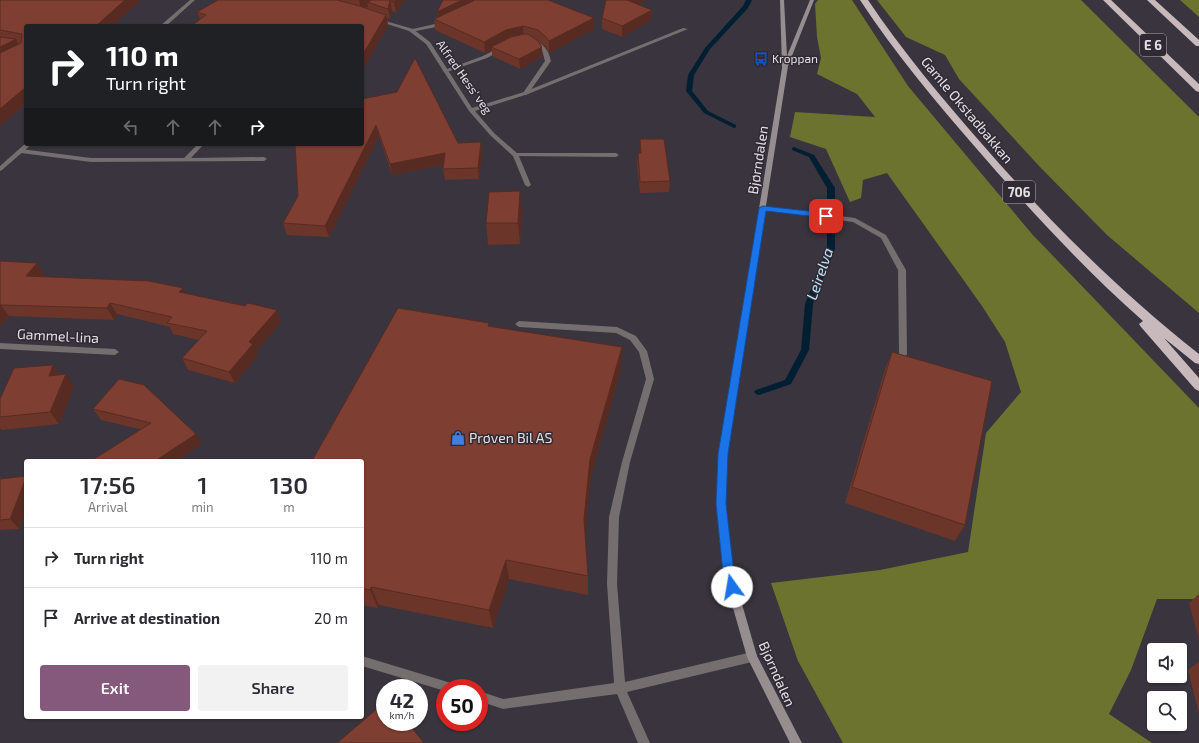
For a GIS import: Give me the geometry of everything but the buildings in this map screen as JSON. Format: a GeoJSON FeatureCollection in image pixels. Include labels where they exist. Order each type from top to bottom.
{"type":"FeatureCollection","features":[{"type":"Feature","properties":{"kind":"highway","name":"Gamle Okstadbakkan"},"geometry":{"type":"LineString","coordinates":[[864,0],[895,44],[945,108],[1007,178],[1066,241],[1115,290],[1199,360]]}},
{"type":"Feature","properties":{"kind":"highway","name":"E 6"},"geometry":{"type":"LineString","coordinates":[[1107,0],[1199,89]]}},
{"type":"Feature","properties":{"kind":"highway","name":"E 6"},"geometry":{"type":"LineString","coordinates":[[1151,0],[1199,44]]}},
{"type":"Feature","properties":{"kind":"highway"},"geometry":{"type":"LineString","coordinates":[[1115,290],[1199,386]]}},
{"type":"Feature","properties":{"kind":"main road","name":"Bjørndalen"},"geometry":{"type":"LineString","coordinates":[[782,0],[785,68],[723,454],[721,504],[728,573],[752,657],[796,743]]}},
{"type":"Feature","properties":{"kind":"main road","name":"Bjørndalen"},"geometry":{"type":"LineString","coordinates":[[785,68],[812,0]]}},
{"type":"Feature","properties":{"kind":"street"},"geometry":{"type":"LineString","coordinates":[[165,24],[193,0]]}},
{"type":"Feature","properties":{"kind":"street","name":"Alfred Hess' veg"},"geometry":{"type":"LineString","coordinates":[[368,16],[411,30],[428,43],[471,110],[492,134],[516,155],[528,185]]}},
{"type":"Feature","properties":{"kind":"street"},"geometry":{"type":"LineString","coordinates":[[411,30],[442,25],[449,21]]}},
{"type":"Feature","properties":{"kind":"street"},"geometry":{"type":"LineString","coordinates":[[471,110],[526,93],[685,29]]}},
{"type":"Feature","properties":{"kind":"street"},"geometry":{"type":"LineString","coordinates":[[526,93],[548,61],[547,54],[542,47],[530,41]]}},
{"type":"Feature","properties":{"kind":"street"},"geometry":{"type":"LineString","coordinates":[[445,71],[485,57],[509,45]]}},
{"type":"Feature","properties":{"kind":"street"},"geometry":{"type":"LineString","coordinates":[[0,170],[27,146]]}},
{"type":"Feature","properties":{"kind":"street"},"geometry":{"type":"LineString","coordinates":[[185,160],[200,146]]}},
{"type":"Feature","properties":{"kind":"street"},"geometry":{"type":"LineString","coordinates":[[21,151],[91,160],[264,159]]}},
{"type":"Feature","properties":{"kind":"street"},"geometry":{"type":"LineString","coordinates":[[516,155],[616,155]]}},
{"type":"Feature","properties":{"kind":"street"},"geometry":{"type":"LineString","coordinates":[[763,208],[812,213],[855,220],[884,237],[902,270],[903,354]]}},
{"type":"Feature","properties":{"kind":"street"},"geometry":{"type":"LineString","coordinates":[[519,324],[617,330],[633,338],[643,351],[650,379],[626,462],[614,517],[612,584],[620,688],[644,743]]}},
{"type":"Feature","properties":{"kind":"street","name":"Gammel-lina"},"geometry":{"type":"LineString","coordinates":[[0,346],[115,352]]}},
{"type":"Feature","properties":{"kind":"street"},"geometry":{"type":"LineString","coordinates":[[488,699],[502,704],[620,688],[752,657]]}},
{"type":"Feature","properties":{"kind":"street"},"geometry":{"type":"LineString","coordinates":[[364,662],[436,683]]}},
{"type":"Feature","properties":{"kind":"green space"},"geometry":{"type":"Polygon","coordinates":[[[818,0],[852,0],[908,86],[1032,234],[1199,408],[1199,599],[1157,599],[1131,670],[1109,714],[1152,743],[843,743],[798,661],[771,583],[880,570],[968,552],[986,433],[1021,392],[1005,342],[982,306],[887,173],[863,180],[861,198],[850,202],[826,149],[790,137],[795,112],[875,117],[857,94],[817,74],[821,58],[817,37],[815,4],[818,0]]]}},
{"type":"Feature","properties":{"kind":"green space"},"geometry":{"type":"Polygon","coordinates":[[[877,0],[1081,0],[1199,117],[1199,313],[1107,235],[1040,167],[959,79],[945,55],[906,37],[877,0]]]}},
{"type":"Feature","properties":{"kind":"green space"},"geometry":{"type":"Polygon","coordinates":[[[1180,0],[1199,0],[1199,17],[1180,0]]]}},
{"type":"Feature","properties":{"kind":"waterway","name":"Leirelva"},"geometry":{"type":"LineString","coordinates":[[734,126],[706,112],[689,91],[691,75],[708,48],[746,7],[749,0]]}},
{"type":"Feature","properties":{"kind":"waterway","name":"Leirelva"},"geometry":{"type":"LineString","coordinates":[[759,392],[788,382],[805,350],[809,304],[831,249],[831,188],[812,156],[794,149]]}},
{"type":"Feature","properties":{"kind":"place","name":"Kroppan"},"geometry":{"type":"Point","coordinates":[761,59]}},
{"type":"Feature","properties":{"kind":"place","name":"Prøven Bil AS"},"geometry":{"type":"Point","coordinates":[458,438]}},
{"type":"Feature","properties":{"kind":"route"},"geometry":{"type":"LineString","coordinates":[[732,587],[728,573],[721,504],[723,454],[763,208],[812,213],[826,216]]}}]}
